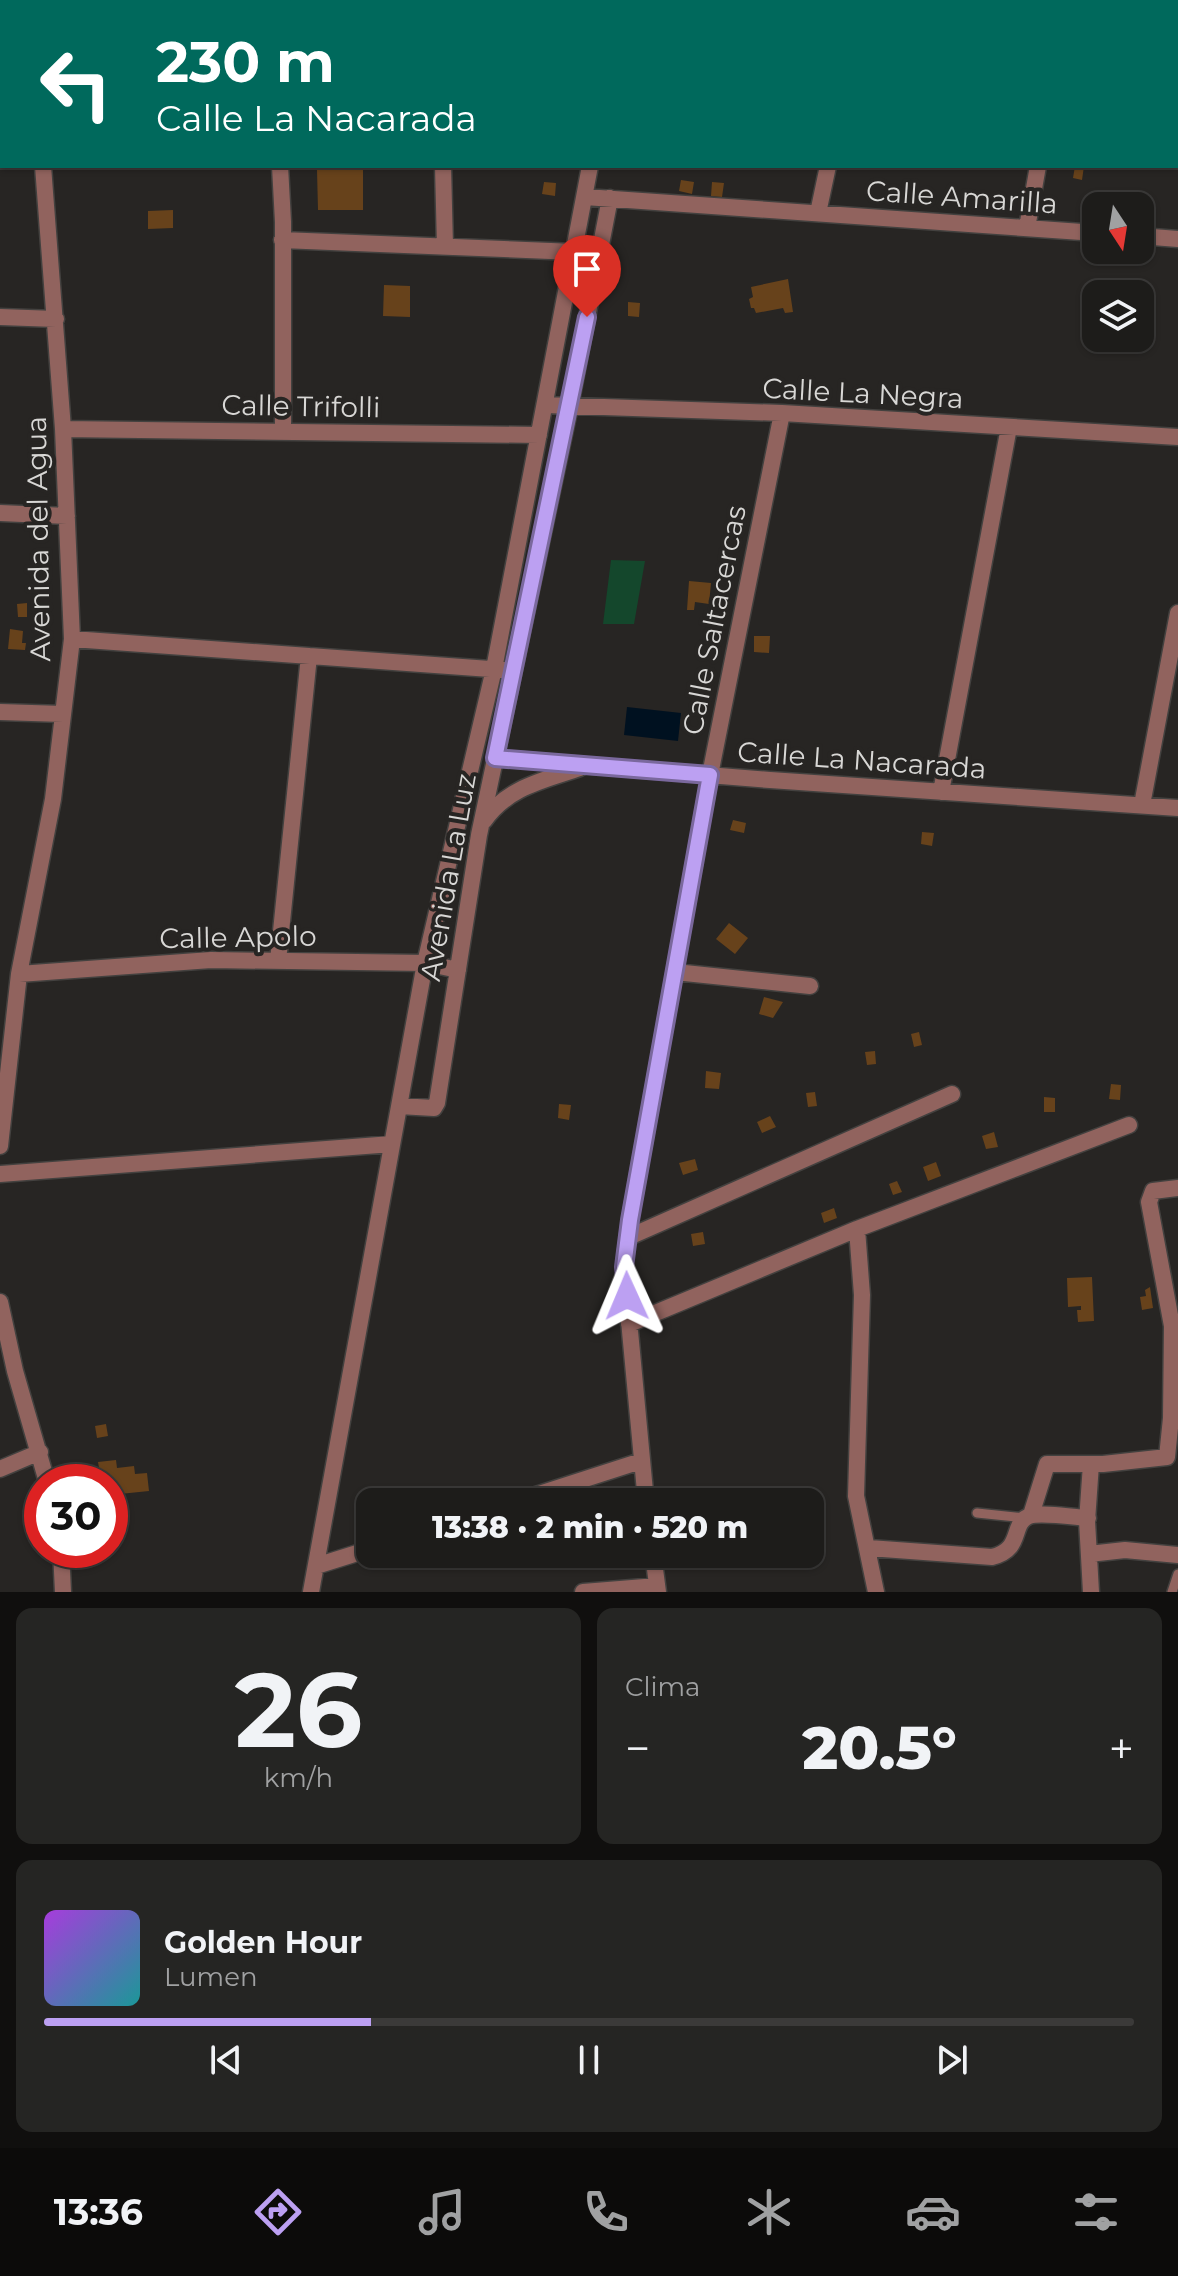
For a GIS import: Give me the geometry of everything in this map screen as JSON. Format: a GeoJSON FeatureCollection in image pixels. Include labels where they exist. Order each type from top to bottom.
{"type":"FeatureCollection","features":[{"type":"Feature","properties":{"kind":"street","name":"Avenida del Agua"},"geometry":{"type":"LineString","coordinates":[[0,1146],[8,998],[19,974],[53,799],[72,639],[63,429],[43,168]]}},
{"type":"Feature","properties":{"kind":"street"},"geometry":{"type":"LineString","coordinates":[[280,168],[283,432]]}},
{"type":"Feature","properties":{"kind":"street"},"geometry":{"type":"LineString","coordinates":[[443,168],[445,247]]}},
{"type":"Feature","properties":{"kind":"street","name":"Avenida La Luz"},"geometry":{"type":"LineString","coordinates":[[311,1592],[425,963],[494,669],[590,168]]}},
{"type":"Feature","properties":{"kind":"street"},"geometry":{"type":"LineString","coordinates":[[818,213],[828,168]]}},
{"type":"Feature","properties":{"kind":"street"},"geometry":{"type":"LineString","coordinates":[[1027,228],[1038,168]]}},
{"type":"Feature","properties":{"kind":"street","name":"Calle Amarilla"},"geometry":{"type":"LineString","coordinates":[[585,197],[1082,232]]}},
{"type":"Feature","properties":{"kind":"street","name":"Avenida La Luz"},"geometry":{"type":"LineString","coordinates":[[399,1106],[434,1108],[437,1103],[480,830],[570,406],[610,198]]}},
{"type":"Feature","properties":{"kind":"street"},"geometry":{"type":"LineString","coordinates":[[1154,237],[1178,239]]}},
{"type":"Feature","properties":{"kind":"street"},"geometry":{"type":"LineString","coordinates":[[282,240],[575,252]]}},
{"type":"Feature","properties":{"kind":"street"},"geometry":{"type":"LineString","coordinates":[[0,317],[56,319]]}},
{"type":"Feature","properties":{"kind":"street","name":"Calle La Negra"},"geometry":{"type":"LineString","coordinates":[[545,405],[782,413],[1178,437]]}},
{"type":"Feature","properties":{"kind":"street","name":"Calle Saltacercas"},"geometry":{"type":"LineString","coordinates":[[644,1488],[624,1267],[710,775],[782,413]]}},
{"type":"Feature","properties":{"kind":"street"},"geometry":{"type":"LineString","coordinates":[[941,792],[1009,427]]}},
{"type":"Feature","properties":{"kind":"street","name":"Calle Trifolli"},"geometry":{"type":"LineString","coordinates":[[63,429],[539,435]]}},
{"type":"Feature","properties":{"kind":"street"},"geometry":{"type":"LineString","coordinates":[[0,513],[67,516]]}},
{"type":"Feature","properties":{"kind":"street"},"geometry":{"type":"LineString","coordinates":[[1142,805],[1178,613]]}},
{"type":"Feature","properties":{"kind":"street"},"geometry":{"type":"LineString","coordinates":[[72,639],[514,671]]}},
{"type":"Feature","properties":{"kind":"street"},"geometry":{"type":"LineString","coordinates":[[278,961],[309,656]]}},
{"type":"Feature","properties":{"kind":"street"},"geometry":{"type":"LineString","coordinates":[[0,712],[63,714]]}},
{"type":"Feature","properties":{"kind":"street","name":"Calle La Nacarada"},"geometry":{"type":"LineString","coordinates":[[495,758],[1178,808]]}},
{"type":"Feature","properties":{"kind":"street"},"geometry":{"type":"LineString","coordinates":[[450,857],[480,830],[503,798],[589,766]]}},
{"type":"Feature","properties":{"kind":"street","name":"Calle Apolo"},"geometry":{"type":"LineString","coordinates":[[19,974],[211,960],[425,963],[458,970]]}},
{"type":"Feature","properties":{"kind":"street"},"geometry":{"type":"LineString","coordinates":[[675,972],[810,986]]}},
{"type":"Feature","properties":{"kind":"street"},"geometry":{"type":"LineString","coordinates":[[629,1237],[952,1094]]}},
{"type":"Feature","properties":{"kind":"street"},"geometry":{"type":"LineString","coordinates":[[629,1324],[857,1229],[1129,1125]]}},
{"type":"Feature","properties":{"kind":"street"},"geometry":{"type":"LineString","coordinates":[[0,1174],[392,1144]]}},
{"type":"Feature","properties":{"kind":"street"},"geometry":{"type":"LineString","coordinates":[[869,1548],[992,1557],[1004,1554],[1011,1548],[1028,1516],[1047,1464],[1091,1464],[1167,1457],[1171,1418],[1172,1326],[1149,1202],[1153,1191],[1178,1188]]}},
{"type":"Feature","properties":{"kind":"street"},"geometry":{"type":"LineString","coordinates":[[857,1229],[862,1295],[856,1496],[876,1592]]}},
{"type":"Feature","properties":{"kind":"street"},"geometry":{"type":"LineString","coordinates":[[0,1302],[7,1370],[43,1464]]}},
{"type":"Feature","properties":{"kind":"street"},"geometry":{"type":"LineString","coordinates":[[0,1469],[40,1452]]}},
{"type":"Feature","properties":{"kind":"street"},"geometry":{"type":"LineString","coordinates":[[557,1488],[641,1461]]}},
{"type":"Feature","properties":{"kind":"street"},"geometry":{"type":"LineString","coordinates":[[1091,1464],[1088,1518],[1091,1592]]}},
{"type":"Feature","properties":{"kind":"street"},"geometry":{"type":"LineString","coordinates":[[1028,1516],[1088,1518]]}},
{"type":"Feature","properties":{"kind":"street"},"geometry":{"type":"LineString","coordinates":[[1089,1554],[1125,1550],[1178,1555]]}},
{"type":"Feature","properties":{"kind":"street"},"geometry":{"type":"LineString","coordinates":[[316,1566],[356,1553]]}},
{"type":"Feature","properties":{"kind":"street"},"geometry":{"type":"LineString","coordinates":[[62,1568],[63,1592]]}},
{"type":"Feature","properties":{"kind":"street"},"geometry":{"type":"LineString","coordinates":[[583,1592],[657,1589],[655,1568]]}},
{"type":"Feature","properties":{"kind":"lane"},"geometry":{"type":"LineString","coordinates":[[977,1513],[1028,1516]]}},
{"type":"Feature","properties":{"kind":"lane"},"geometry":{"type":"LineString","coordinates":[[1172,1592],[1178,1574]]}},
{"type":"Feature","properties":{"kind":"green space"},"geometry":{"type":"Polygon","coordinates":[[[611,560],[645,561],[634,624],[603,624],[611,560]]]}},
{"type":"Feature","properties":{"kind":"water"},"geometry":{"type":"Polygon","coordinates":[[[627,707],[681,713],[678,741],[624,735],[627,707]]]}},
{"type":"Feature","properties":{"kind":"building"},"geometry":{"type":"Polygon","coordinates":[[[1075,168],[1084,168],[1082,180],[1073,178],[1075,168]]]}},
{"type":"Feature","properties":{"kind":"building"},"geometry":{"type":"Polygon","coordinates":[[[317,170],[363,170],[363,210],[318,210],[317,170]]]}},
{"type":"Feature","properties":{"kind":"building"},"geometry":{"type":"Polygon","coordinates":[[[681,180],[694,182],[692,194],[679,191],[681,180]]]}},
{"type":"Feature","properties":{"kind":"building"},"geometry":{"type":"Polygon","coordinates":[[[544,182],[556,183],[555,196],[542,194],[544,182]]]}},
{"type":"Feature","properties":{"kind":"building"},"geometry":{"type":"Polygon","coordinates":[[[712,182],[724,183],[722,197],[711,196],[712,182]]]}},
{"type":"Feature","properties":{"kind":"building"},"geometry":{"type":"Polygon","coordinates":[[[173,210],[173,228],[148,229],[148,211],[173,210]]]}},
{"type":"Feature","properties":{"kind":"building"},"geometry":{"type":"Polygon","coordinates":[[[788,279],[793,312],[785,313],[783,308],[756,313],[751,308],[751,287],[788,279]]]}},
{"type":"Feature","properties":{"kind":"building"},"geometry":{"type":"Polygon","coordinates":[[[384,285],[410,286],[410,317],[383,316],[384,285]]]}},
{"type":"Feature","properties":{"kind":"building"},"geometry":{"type":"Polygon","coordinates":[[[628,302],[640,303],[639,317],[628,316],[628,302]]]}},
{"type":"Feature","properties":{"kind":"building"},"geometry":{"type":"Polygon","coordinates":[[[689,581],[711,583],[709,604],[695,602],[694,610],[687,610],[689,581]]]}},
{"type":"Feature","properties":{"kind":"building"},"geometry":{"type":"Polygon","coordinates":[[[27,603],[27,617],[18,617],[17,604],[27,603]]]}},
{"type":"Feature","properties":{"kind":"building"},"geometry":{"type":"Polygon","coordinates":[[[10,629],[23,631],[25,650],[8,649],[10,629]]]}},
{"type":"Feature","properties":{"kind":"building"},"geometry":{"type":"Polygon","coordinates":[[[754,636],[770,636],[769,653],[754,652],[754,636]]]}},
{"type":"Feature","properties":{"kind":"building"},"geometry":{"type":"Polygon","coordinates":[[[733,820],[746,823],[744,833],[730,830],[733,820]]]}},
{"type":"Feature","properties":{"kind":"building"},"geometry":{"type":"Polygon","coordinates":[[[922,832],[934,833],[932,846],[921,844],[922,832]]]}},
{"type":"Feature","properties":{"kind":"building"},"geometry":{"type":"Polygon","coordinates":[[[729,923],[748,938],[735,954],[716,939],[729,923]]]}},
{"type":"Feature","properties":{"kind":"building"},"geometry":{"type":"Polygon","coordinates":[[[764,997],[783,1002],[773,1018],[759,1014],[764,997]]]}},
{"type":"Feature","properties":{"kind":"building"},"geometry":{"type":"Polygon","coordinates":[[[919,1032],[922,1045],[914,1047],[911,1034],[919,1032]]]}},
{"type":"Feature","properties":{"kind":"building"},"geometry":{"type":"Polygon","coordinates":[[[875,1051],[876,1064],[867,1065],[865,1052],[875,1051]]]}},
{"type":"Feature","properties":{"kind":"building"},"geometry":{"type":"Polygon","coordinates":[[[706,1071],[721,1073],[719,1089],[705,1088],[706,1071]]]}},
{"type":"Feature","properties":{"kind":"building"},"geometry":{"type":"Polygon","coordinates":[[[1111,1084],[1121,1085],[1120,1100],[1109,1099],[1111,1084]]]}},
{"type":"Feature","properties":{"kind":"building"},"geometry":{"type":"Polygon","coordinates":[[[815,1092],[817,1106],[808,1107],[806,1093],[815,1092]]]}},
{"type":"Feature","properties":{"kind":"building"},"geometry":{"type":"Polygon","coordinates":[[[1044,1097],[1055,1098],[1055,1112],[1044,1112],[1044,1097]]]}},
{"type":"Feature","properties":{"kind":"building"},"geometry":{"type":"Polygon","coordinates":[[[559,1104],[571,1105],[569,1120],[558,1118],[559,1104]]]}},
{"type":"Feature","properties":{"kind":"building"},"geometry":{"type":"Polygon","coordinates":[[[770,1116],[776,1127],[762,1133],[757,1122],[770,1116]]]}},
{"type":"Feature","properties":{"kind":"building"},"geometry":{"type":"Polygon","coordinates":[[[994,1132],[998,1147],[986,1149],[982,1136],[994,1132]]]}},
{"type":"Feature","properties":{"kind":"building"},"geometry":{"type":"Polygon","coordinates":[[[695,1159],[698,1170],[683,1175],[679,1163],[695,1159]]]}},
{"type":"Feature","properties":{"kind":"building"},"geometry":{"type":"Polygon","coordinates":[[[936,1162],[941,1176],[928,1181],[923,1167],[936,1162]]]}},
{"type":"Feature","properties":{"kind":"building"},"geometry":{"type":"Polygon","coordinates":[[[897,1181],[902,1192],[893,1195],[889,1184],[897,1181]]]}},
{"type":"Feature","properties":{"kind":"building"},"geometry":{"type":"Polygon","coordinates":[[[834,1208],[837,1218],[824,1223],[821,1213],[834,1208]]]}},
{"type":"Feature","properties":{"kind":"building"},"geometry":{"type":"Polygon","coordinates":[[[703,1232],[705,1244],[693,1246],[691,1234],[703,1232]]]}},
{"type":"Feature","properties":{"kind":"building"},"geometry":{"type":"Polygon","coordinates":[[[1092,1277],[1094,1321],[1078,1322],[1077,1310],[1081,1310],[1081,1306],[1068,1307],[1067,1278],[1092,1277]]]}},
{"type":"Feature","properties":{"kind":"building"},"geometry":{"type":"Polygon","coordinates":[[[1150,1287],[1153,1308],[1142,1310],[1140,1297],[1146,1296],[1145,1290],[1150,1287]]]}},
{"type":"Feature","properties":{"kind":"building"},"geometry":{"type":"Polygon","coordinates":[[[106,1424],[108,1436],[97,1438],[95,1426],[106,1424]]]}},
{"type":"Feature","properties":{"kind":"building"},"geometry":{"type":"Polygon","coordinates":[[[116,1460],[116,1464],[98,1464],[116,1460]]]}},
{"type":"Feature","properties":{"kind":"building"},"geometry":{"type":"Polygon","coordinates":[[[134,1466],[135,1474],[147,1473],[149,1491],[128,1493],[128,1467],[134,1466]]]}},
{"type":"Feature","properties":{"kind":"route"},"geometry":{"type":"LineString","coordinates":[[587,317],[495,758],[710,775],[630,1220],[624,1267],[627,1296]]}}]}
